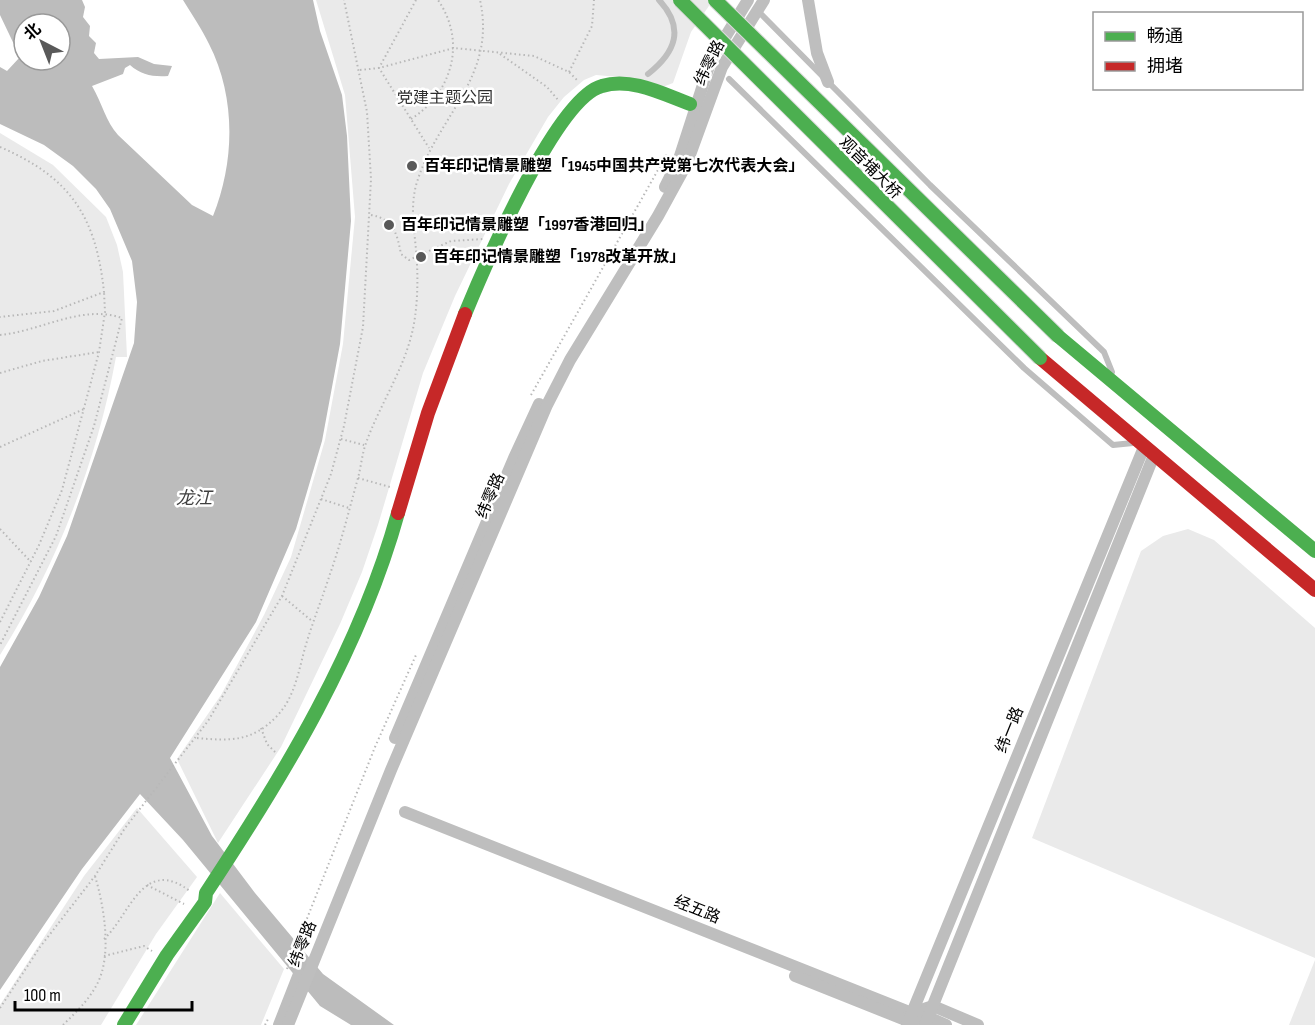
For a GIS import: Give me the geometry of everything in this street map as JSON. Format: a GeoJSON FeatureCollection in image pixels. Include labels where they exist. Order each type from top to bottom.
{"type":"FeatureCollection","features":[{"type":"Feature","properties":{"kind":"main road","name":"观音埔大桥"},"geometry":{"type":"LineString","coordinates":[[680,0],[791,113],[1040,358],[1315,590]]}},
{"type":"Feature","properties":{"kind":"main road","name":"观音埔大桥"},"geometry":{"type":"LineString","coordinates":[[715,0],[1058,336],[1315,550]]}},
{"type":"Feature","properties":{"kind":"main road"},"geometry":{"type":"LineString","coordinates":[[124,1025],[166,955],[205,898],[290,762],[374,591],[440,380],[472,295],[511,211],[567,117],[589,90],[606,85],[632,84],[690,104]]}},
{"type":"Feature","properties":{"kind":"street","name":"纬零路"},"geometry":{"type":"LineString","coordinates":[[279,1025],[513,458],[564,357],[653,211],[679,159],[711,60],[748,0]]}},
{"type":"Feature","properties":{"kind":"street","name":"纬零路"},"geometry":{"type":"LineString","coordinates":[[288,1025],[391,770],[548,405],[570,360],[658,216],[687,163],[722,67],[764,0]]}},
{"type":"Feature","properties":{"kind":"street"},"geometry":{"type":"LineString","coordinates":[[808,0],[817,53],[828,82]]}},
{"type":"Feature","properties":{"kind":"street","name":"纬一路"},"geometry":{"type":"LineString","coordinates":[[928,1016],[1146,448]]}},
{"type":"Feature","properties":{"kind":"street","name":"纬一路"},"geometry":{"type":"LineString","coordinates":[[909,1020],[1146,448]]}},
{"type":"Feature","properties":{"kind":"street","name":"经五路"},"geometry":{"type":"LineString","coordinates":[[404,816],[909,1020]]}},
{"type":"Feature","properties":{"kind":"street"},"geometry":{"type":"LineString","coordinates":[[928,1016],[946,1025]]}},
{"type":"Feature","properties":{"kind":"street"},"geometry":{"type":"LineString","coordinates":[[909,1020],[928,1016],[978,1025]]}},
{"type":"Feature","properties":{"kind":"lane"},"geometry":{"type":"LineString","coordinates":[[648,74],[662,63],[674,43],[675,31],[668,9],[659,0]]}},
{"type":"Feature","properties":{"kind":"lane"},"geometry":{"type":"LineString","coordinates":[[762,15],[930,185],[1104,352],[1116,384]]}},
{"type":"Feature","properties":{"kind":"lane"},"geometry":{"type":"LineString","coordinates":[[729,79],[1024,369],[1113,445],[1146,448]]}},
{"type":"Feature","properties":{"kind":"path"},"geometry":{"type":"LineString","coordinates":[[0,1008],[40,946],[95,876],[142,806],[197,738],[254,647],[282,596],[321,499],[340,439],[363,327],[370,215],[370,148],[360,70],[344,0]]}},
{"type":"Feature","properties":{"kind":"path"},"geometry":{"type":"LineString","coordinates":[[379,69],[416,0]]}},
{"type":"Feature","properties":{"kind":"path"},"geometry":{"type":"LineString","coordinates":[[411,119],[422,112],[439,94],[450,73],[454,48],[450,25],[438,0]]}},
{"type":"Feature","properties":{"kind":"path"},"geometry":{"type":"LineString","coordinates":[[197,738],[232,741],[244,738],[277,717],[288,702],[330,574],[358,478],[365,445],[382,403],[407,353],[415,317],[417,256],[413,201],[429,149],[466,94],[482,50],[484,25],[480,0]]}},
{"type":"Feature","properties":{"kind":"path"},"geometry":{"type":"LineString","coordinates":[[569,72],[592,26],[594,0]]}},
{"type":"Feature","properties":{"kind":"path"},"geometry":{"type":"LineString","coordinates":[[360,70],[379,69],[454,48],[482,50],[534,56],[569,72],[589,90]]}},
{"type":"Feature","properties":{"kind":"path"},"geometry":{"type":"LineString","coordinates":[[498,53],[547,87],[556,97],[567,117]]}},
{"type":"Feature","properties":{"kind":"path"},"geometry":{"type":"LineString","coordinates":[[379,69],[429,149]]}},
{"type":"Feature","properties":{"kind":"path"},"geometry":{"type":"LineString","coordinates":[[0,147],[40,167],[70,193],[95,245],[104,292],[105,312],[99,352],[62,490],[31,562],[0,622]]}},
{"type":"Feature","properties":{"kind":"path"},"geometry":{"type":"LineString","coordinates":[[370,215],[380,217],[397,231],[404,258],[410,260],[451,241],[498,238]]}},
{"type":"Feature","properties":{"kind":"path"},"geometry":{"type":"LineString","coordinates":[[0,317],[20,317],[54,310],[104,292]]}},
{"type":"Feature","properties":{"kind":"path"},"geometry":{"type":"LineString","coordinates":[[0,335],[25,332],[79,315],[105,312],[122,318],[94,426],[56,536],[0,645]]}},
{"type":"Feature","properties":{"kind":"path"},"geometry":{"type":"LineString","coordinates":[[0,373],[42,361],[99,352]]}},
{"type":"Feature","properties":{"kind":"path"},"geometry":{"type":"LineString","coordinates":[[0,447],[84,410],[85,407]]}},
{"type":"Feature","properties":{"kind":"path"},"geometry":{"type":"LineString","coordinates":[[340,439],[365,445]]}},
{"type":"Feature","properties":{"kind":"path"},"geometry":{"type":"LineString","coordinates":[[358,478],[405,492]]}},
{"type":"Feature","properties":{"kind":"path"},"geometry":{"type":"LineString","coordinates":[[321,499],[349,508]]}},
{"type":"Feature","properties":{"kind":"path"},"geometry":{"type":"LineString","coordinates":[[0,529],[31,562]]}},
{"type":"Feature","properties":{"kind":"path"},"geometry":{"type":"LineString","coordinates":[[282,596],[313,622]]}},
{"type":"Feature","properties":{"kind":"path"},"geometry":{"type":"LineString","coordinates":[[261,728],[267,744],[290,762]]}},
{"type":"Feature","properties":{"kind":"path"},"geometry":{"type":"LineString","coordinates":[[63,1025],[97,985],[104,956],[104,905],[95,876]]}},
{"type":"Feature","properties":{"kind":"path"},"geometry":{"type":"LineString","coordinates":[[104,939],[113,931],[136,893],[147,885],[163,882],[184,887],[205,898]]}},
{"type":"Feature","properties":{"kind":"path"},"geometry":{"type":"LineString","coordinates":[[147,885],[184,904]]}},
{"type":"Feature","properties":{"kind":"path"},"geometry":{"type":"LineString","coordinates":[[104,956],[144,946],[153,952]]}},
{"type":"Feature","properties":{"kind":"green space","name":"党建主题公园"},"geometry":{"type":"Polygon","coordinates":[[[316,0],[713,0],[691,32],[673,83],[660,88],[619,77],[596,75],[584,80],[564,97],[548,117],[509,184],[455,296],[423,373],[378,525],[362,572],[340,624],[281,747],[218,843],[177,759],[221,695],[264,615],[291,557],[325,440],[343,344],[355,217],[345,95],[316,0]]]}},
{"type":"Feature","properties":{"kind":"green space"},"geometry":{"type":"Polygon","coordinates":[[[0,133],[53,165],[106,217],[117,245],[123,272],[127,357],[116,357],[98,435],[57,549],[21,621],[0,655],[0,133]]]}},
{"type":"Feature","properties":{"kind":"green space"},"geometry":{"type":"Polygon","coordinates":[[[1188,529],[1214,540],[1315,628],[1315,958],[1032,838],[1141,551],[1163,536],[1188,529]]]}},
{"type":"Feature","properties":{"kind":"green space"},"geometry":{"type":"Polygon","coordinates":[[[137,808],[197,877],[156,934],[101,1025],[0,1025],[0,1005],[84,876],[137,808]]]}},
{"type":"Feature","properties":{"kind":"green space"},"geometry":{"type":"Polygon","coordinates":[[[220,893],[284,969],[261,1025],[136,1025],[220,893]]]}},
{"type":"Feature","properties":{"kind":"green space"},"geometry":{"type":"Polygon","coordinates":[[[1315,960],[1315,1025],[1289,1025],[1315,960]]]}},
{"type":"Feature","properties":{"kind":"water","name":"龙江"},"geometry":{"type":"Polygon","coordinates":[[[0,0],[82,0],[85,7],[83,17],[90,26],[89,36],[96,43],[94,53],[99,59],[138,57],[154,64],[172,66],[168,76],[157,76],[143,73],[130,65],[125,68],[123,74],[92,86],[110,124],[118,135],[192,205],[213,216],[229,151],[228,107],[218,64],[206,38],[183,0],[313,0],[320,31],[342,95],[347,136],[351,221],[340,344],[322,441],[296,529],[256,622],[170,758],[212,836],[255,893],[323,974],[394,1025],[351,1025],[320,1006],[183,840],[140,794],[82,869],[0,990],[0,667],[39,597],[67,536],[134,343],[137,302],[132,261],[110,209],[96,189],[73,166],[44,145],[0,124],[0,67],[7,71],[12,66],[12,72],[72,72],[72,12],[12,12],[12,40],[0,15],[0,0]]]}},
{"type":"Feature","properties":{"kind":"traffic: fast"},"geometry":{"type":"LineString","coordinates":[[680,0],[1040,358]]}},
{"type":"Feature","properties":{"kind":"traffic: fast"},"geometry":{"type":"LineString","coordinates":[[715,0],[1058,336]]}},
{"type":"Feature","properties":{"kind":"traffic: fast"},"geometry":{"type":"LineString","coordinates":[[465,314],[523,187],[564,120],[584,97],[602,86],[624,84],[647,88],[690,104]]}},
{"type":"Feature","properties":{"kind":"traffic: fast"},"geometry":{"type":"LineString","coordinates":[[1058,336],[1315,551]]}},
{"type":"Feature","properties":{"kind":"traffic: fast"},"geometry":{"type":"LineString","coordinates":[[124,1025],[167,955],[205,902],[206,893],[264,803],[317,710],[363,614],[398,513]]}},
{"type":"Feature","properties":{"kind":"traffic: jam"},"geometry":{"type":"LineString","coordinates":[[398,513],[428,413],[465,314]]}},
{"type":"Feature","properties":{"kind":"traffic: jam"},"geometry":{"type":"LineString","coordinates":[[1040,358],[1315,590]]}},
{"type":"Feature","properties":{"kind":"place","name":"百年印记情景雕塑「1945中国共产党第七次代表大会」"},"geometry":{"type":"Point","coordinates":[412,166]}},
{"type":"Feature","properties":{"kind":"place","name":"百年印记情景雕塑「1997香港回归」"},"geometry":{"type":"Point","coordinates":[389,225]}},
{"type":"Feature","properties":{"kind":"place","name":"百年印记情景雕塑「1978改革开放」"},"geometry":{"type":"Point","coordinates":[421,257]}}]}
